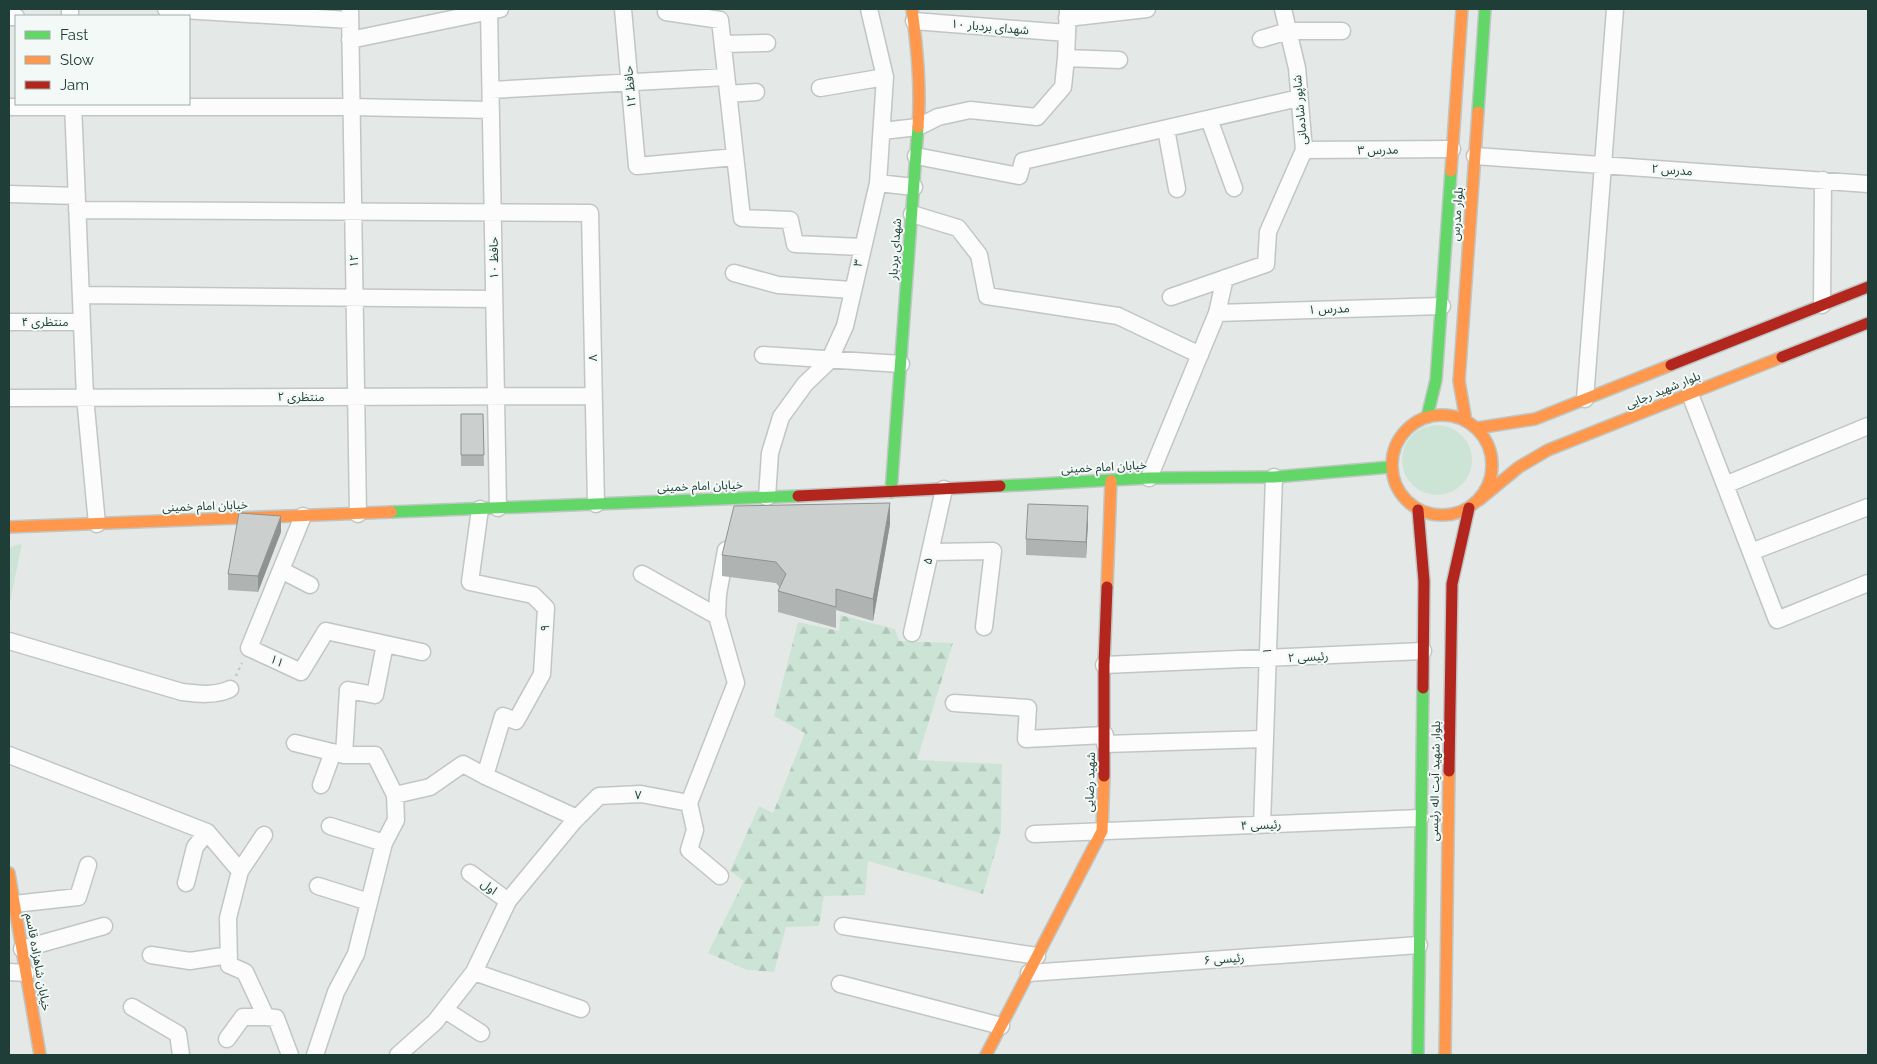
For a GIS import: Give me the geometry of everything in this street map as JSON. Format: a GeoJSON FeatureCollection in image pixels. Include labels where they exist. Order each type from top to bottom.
{"type":"FeatureCollection","features":[{"type":"Feature","properties":{"kind":"main road","name":"بلوار مدرس"},"geometry":{"type":"LineString","coordinates":[[1427,417],[1436,380],[1462,9]]}},
{"type":"Feature","properties":{"kind":"main road","name":"بلوار مدرس"},"geometry":{"type":"LineString","coordinates":[[1466,421],[1459,381],[1485,9]]}},
{"type":"Feature","properties":{"kind":"main road","name":"شهدای بردبار"},"geometry":{"type":"LineString","coordinates":[[891,492],[920,105],[918,53],[913,15]]}},
{"type":"Feature","properties":{"kind":"main road","name":"بلوار شهید رجایی"},"geometry":{"type":"LineString","coordinates":[[1476,428],[1535,419],[1585,399],[1680,366],[1868,287]]}},
{"type":"Feature","properties":{"kind":"main road","name":"بلوار شهید رجایی"},"geometry":{"type":"LineString","coordinates":[[1479,500],[1519,467],[1548,450],[1689,390],[1868,323]]}},
{"type":"Feature","properties":{"kind":"main road"},"geometry":{"type":"LineString","coordinates":[[1453,416],[1466,421],[1476,428],[1488,445],[1493,464],[1489,483],[1479,500],[1469,508],[1456,514],[1444,516],[1418,510],[1407,502],[1393,480],[1392,454],[1397,441],[1405,430],[1415,422],[1427,417],[1453,416]]}},
{"type":"Feature","properties":{"kind":"main road","name":"خیابان امام خمینی"},"geometry":{"type":"LineString","coordinates":[[9,527],[891,492],[1111,482],[1150,478],[1274,477],[1391,467]]}},
{"type":"Feature","properties":{"kind":"main road","name":"شهید رضایی"},"geometry":{"type":"LineString","coordinates":[[986,1055],[1102,831],[1105,740],[1104,665],[1111,482]]}},
{"type":"Feature","properties":{"kind":"main road","name":"بلوار شهید آیت اله رئیسی"},"geometry":{"type":"LineString","coordinates":[[1445,1055],[1452,584],[1469,508]]}},
{"type":"Feature","properties":{"kind":"main road","name":"بلوار شهید آیت اله رئیسی"},"geometry":{"type":"LineString","coordinates":[[1418,510],[1424,581],[1418,1055]]}},
{"type":"Feature","properties":{"kind":"main road","name":"خیابان شاهزاده قاسم"},"geometry":{"type":"LineString","coordinates":[[9,874],[40,1055]]}},
{"type":"Feature","properties":{"kind":"street"},"geometry":{"type":"LineString","coordinates":[[166,9],[350,14]]}},
{"type":"Feature","properties":{"kind":"street","name":"حافظ ۱۲"},"geometry":{"type":"LineString","coordinates":[[623,9],[637,166],[735,157]]}},
{"type":"Feature","properties":{"kind":"street"},"geometry":{"type":"LineString","coordinates":[[667,9],[666,12],[720,20],[742,218],[790,220],[795,244],[862,247]]}},
{"type":"Feature","properties":{"kind":"street","name":"۳"},"geometry":{"type":"LineString","coordinates":[[767,497],[770,452],[781,417],[805,384],[829,361],[845,326],[878,183],[885,77],[869,9]]}},
{"type":"Feature","properties":{"kind":"street","name":"شهدای بردبار ۱۰"},"geometry":{"type":"LineString","coordinates":[[913,15],[1067,20],[1147,9]]}},
{"type":"Feature","properties":{"kind":"street","name":"شاپور شادمانی"},"geometry":{"type":"LineString","coordinates":[[1225,278],[1266,264],[1268,232],[1304,150],[1297,68],[1283,9]]}},
{"type":"Feature","properties":{"kind":"street"},"geometry":{"type":"LineString","coordinates":[[1585,399],[1615,9]]}},
{"type":"Feature","properties":{"kind":"street"},"geometry":{"type":"LineString","coordinates":[[350,40],[493,10]]}},
{"type":"Feature","properties":{"kind":"street","name":"حافظ ۱۰"},"geometry":{"type":"LineString","coordinates":[[493,10],[491,110],[498,508]]}},
{"type":"Feature","properties":{"kind":"street","name":"۱۲"},"geometry":{"type":"LineString","coordinates":[[350,14],[358,514]]}},
{"type":"Feature","properties":{"kind":"street"},"geometry":{"type":"LineString","coordinates":[[882,131],[918,127],[938,117],[970,110],[1037,117],[1063,87],[1067,20]]}},
{"type":"Feature","properties":{"kind":"street"},"geometry":{"type":"LineString","coordinates":[[1261,39],[1288,31],[1342,31]]}},
{"type":"Feature","properties":{"kind":"street"},"geometry":{"type":"LineString","coordinates":[[723,44],[767,43]]}},
{"type":"Feature","properties":{"kind":"street"},"geometry":{"type":"LineString","coordinates":[[1066,58],[1119,60]]}},
{"type":"Feature","properties":{"kind":"street"},"geometry":{"type":"LineString","coordinates":[[491,90],[726,77]]}},
{"type":"Feature","properties":{"kind":"street"},"geometry":{"type":"LineString","coordinates":[[820,88],[885,77]]}},
{"type":"Feature","properties":{"kind":"street"},"geometry":{"type":"LineString","coordinates":[[728,94],[756,92]]}},
{"type":"Feature","properties":{"kind":"street"},"geometry":{"type":"LineString","coordinates":[[916,156],[1019,176],[1023,161],[1299,98]]}},
{"type":"Feature","properties":{"kind":"street"},"geometry":{"type":"LineString","coordinates":[[73,106],[85,397],[97,524]]}},
{"type":"Feature","properties":{"kind":"street"},"geometry":{"type":"LineString","coordinates":[[9,107],[351,107],[491,110]]}},
{"type":"Feature","properties":{"kind":"street"},"geometry":{"type":"LineString","coordinates":[[1209,119],[1234,188]]}},
{"type":"Feature","properties":{"kind":"street"},"geometry":{"type":"LineString","coordinates":[[1166,128],[1177,189]]}},
{"type":"Feature","properties":{"kind":"street","name":"مدرس ۳"},"geometry":{"type":"LineString","coordinates":[[1304,150],[1452,149]]}},
{"type":"Feature","properties":{"kind":"street","name":"مدرس ۲"},"geometry":{"type":"LineString","coordinates":[[1475,156],[1868,184]]}},
{"type":"Feature","properties":{"kind":"street"},"geometry":{"type":"LineString","coordinates":[[1822,305],[1823,180]]}},
{"type":"Feature","properties":{"kind":"street"},"geometry":{"type":"LineString","coordinates":[[878,183],[914,186]]}},
{"type":"Feature","properties":{"kind":"street"},"geometry":{"type":"LineString","coordinates":[[9,194],[77,203],[353,211],[493,212]]}},
{"type":"Feature","properties":{"kind":"street","name":"۸"},"geometry":{"type":"LineString","coordinates":[[493,212],[590,213],[596,504]]}},
{"type":"Feature","properties":{"kind":"street"},"geometry":{"type":"LineString","coordinates":[[912,214],[958,228],[979,255],[987,296],[1118,316],[1200,355]]}},
{"type":"Feature","properties":{"kind":"street"},"geometry":{"type":"LineString","coordinates":[[734,273],[778,285],[852,290]]}},
{"type":"Feature","properties":{"kind":"street"},"geometry":{"type":"LineString","coordinates":[[1150,478],[1217,313],[1225,278]]}},
{"type":"Feature","properties":{"kind":"street"},"geometry":{"type":"LineString","coordinates":[[1171,297],[1225,278]]}},
{"type":"Feature","properties":{"kind":"street"},"geometry":{"type":"LineString","coordinates":[[81,295],[494,299]]}},
{"type":"Feature","properties":{"kind":"street","name":"مدرس ۱"},"geometry":{"type":"LineString","coordinates":[[1217,313],[1442,306]]}},
{"type":"Feature","properties":{"kind":"street","name":"منتظری ۴"},"geometry":{"type":"LineString","coordinates":[[9,322],[82,322]]}},
{"type":"Feature","properties":{"kind":"street"},"geometry":{"type":"LineString","coordinates":[[763,356],[901,364]]}},
{"type":"Feature","properties":{"kind":"street"},"geometry":{"type":"LineString","coordinates":[[1689,390],[1777,620],[1868,584]]}},
{"type":"Feature","properties":{"kind":"street","name":"منتظری ۲"},"geometry":{"type":"LineString","coordinates":[[9,398],[496,398],[594,396]]}},
{"type":"Feature","properties":{"kind":"street"},"geometry":{"type":"LineString","coordinates":[[1725,485],[1868,426]]}},
{"type":"Feature","properties":{"kind":"street","name":"۱"},"geometry":{"type":"LineString","coordinates":[[1262,825],[1274,477]]}},
{"type":"Feature","properties":{"kind":"street","name":"۵"},"geometry":{"type":"LineString","coordinates":[[912,633],[944,489]]}},
{"type":"Feature","properties":{"kind":"street"},"geometry":{"type":"LineString","coordinates":[[732,517],[736,498]]}},
{"type":"Feature","properties":{"kind":"street"},"geometry":{"type":"LineString","coordinates":[[1751,552],[1868,507]]}},
{"type":"Feature","properties":{"kind":"street","name":"۹"},"geometry":{"type":"LineString","coordinates":[[480,509],[470,582],[533,594],[546,608],[542,674],[516,721],[502,716],[485,776]]}},
{"type":"Feature","properties":{"kind":"street"},"geometry":{"type":"LineString","coordinates":[[249,648],[303,516]]}},
{"type":"Feature","properties":{"kind":"street"},"geometry":{"type":"LineString","coordinates":[[720,876],[689,850],[695,830],[689,803],[736,682],[717,616],[718,594],[729,536]]}},
{"type":"Feature","properties":{"kind":"street"},"geometry":{"type":"LineString","coordinates":[[930,552],[993,551],[984,627]]}},
{"type":"Feature","properties":{"kind":"street"},"geometry":{"type":"LineString","coordinates":[[281,570],[310,585]]}},
{"type":"Feature","properties":{"kind":"street"},"geometry":{"type":"LineString","coordinates":[[642,574],[717,616]]}},
{"type":"Feature","properties":{"kind":"street","name":"۱۱"},"geometry":{"type":"LineString","coordinates":[[249,648],[301,672],[326,631],[422,652]]}},
{"type":"Feature","properties":{"kind":"street"},"geometry":{"type":"LineString","coordinates":[[9,641],[182,692],[201,694],[222,692],[230,689]]}},
{"type":"Feature","properties":{"kind":"street"},"geometry":{"type":"LineString","coordinates":[[321,785],[339,754],[348,690],[375,695],[384,644]]}},
{"type":"Feature","properties":{"kind":"street","name":"رئیسی ۲"},"geometry":{"type":"LineString","coordinates":[[1104,665],[1423,651]]}},
{"type":"Feature","properties":{"kind":"street"},"geometry":{"type":"LineString","coordinates":[[954,704],[1028,708],[1026,739],[1264,739]]}},
{"type":"Feature","properties":{"kind":"street"},"geometry":{"type":"LineString","coordinates":[[295,744],[339,754],[375,755],[395,795],[396,820],[384,843],[356,954],[336,992],[315,1055]]}},
{"type":"Feature","properties":{"kind":"street"},"geometry":{"type":"LineString","coordinates":[[9,755],[207,832],[240,871]]}},
{"type":"Feature","properties":{"kind":"street"},"geometry":{"type":"LineString","coordinates":[[395,795],[430,787],[463,764],[577,818]]}},
{"type":"Feature","properties":{"kind":"street","name":"۷"},"geometry":{"type":"LineString","coordinates":[[398,1055],[436,1022],[474,972],[508,901],[577,818],[599,796],[641,794],[689,803]]}},
{"type":"Feature","properties":{"kind":"street","name":"رئیسی ۴"},"geometry":{"type":"LineString","coordinates":[[1034,834],[1420,818]]}},
{"type":"Feature","properties":{"kind":"street"},"geometry":{"type":"LineString","coordinates":[[330,826],[384,843]]}},
{"type":"Feature","properties":{"kind":"street"},"geometry":{"type":"LineString","coordinates":[[186,883],[195,847],[207,832]]}},
{"type":"Feature","properties":{"kind":"street"},"geometry":{"type":"LineString","coordinates":[[264,835],[240,871],[228,918],[229,965],[245,972],[266,1018]]}},
{"type":"Feature","properties":{"kind":"street"},"geometry":{"type":"LineString","coordinates":[[14,904],[78,896],[88,865]]}},
{"type":"Feature","properties":{"kind":"street","name":"اول"},"geometry":{"type":"LineString","coordinates":[[470,873],[508,901]]}},
{"type":"Feature","properties":{"kind":"street"},"geometry":{"type":"LineString","coordinates":[[318,886],[369,902]]}},
{"type":"Feature","properties":{"kind":"street"},"geometry":{"type":"LineString","coordinates":[[22,949],[104,926]]}},
{"type":"Feature","properties":{"kind":"street"},"geometry":{"type":"LineString","coordinates":[[844,926],[1037,956]]}},
{"type":"Feature","properties":{"kind":"street","name":"رئیسی ۶"},"geometry":{"type":"LineString","coordinates":[[1029,974],[1420,945]]}},
{"type":"Feature","properties":{"kind":"street"},"geometry":{"type":"LineString","coordinates":[[151,955],[190,961],[229,955]]}},
{"type":"Feature","properties":{"kind":"street"},"geometry":{"type":"LineString","coordinates":[[9,972],[26,974]]}},
{"type":"Feature","properties":{"kind":"street"},"geometry":{"type":"LineString","coordinates":[[474,972],[581,1009]]}},
{"type":"Feature","properties":{"kind":"street"},"geometry":{"type":"LineString","coordinates":[[840,984],[1001,1026]]}},
{"type":"Feature","properties":{"kind":"street"},"geometry":{"type":"LineString","coordinates":[[132,1007],[178,1034],[181,1055]]}},
{"type":"Feature","properties":{"kind":"street"},"geometry":{"type":"LineString","coordinates":[[445,1010],[481,1033]]}},
{"type":"Feature","properties":{"kind":"street"},"geometry":{"type":"LineString","coordinates":[[227,1039],[242,1017],[276,1018],[290,1055]]}},
{"type":"Feature","properties":{"kind":"path"},"geometry":{"type":"LineString","coordinates":[[230,689],[249,648]]}},
{"type":"Feature","properties":{"kind":"green space"},"geometry":{"type":"Polygon","coordinates":[[[1437,425],[1450,428],[1462,435],[1469,447],[1472,460],[1469,473],[1462,485],[1450,492],[1437,495],[1424,492],[1412,485],[1405,473],[1402,460],[1405,447],[1412,435],[1424,428],[1437,425]]]}},
{"type":"Feature","properties":{"kind":"green space"},"geometry":{"type":"Polygon","coordinates":[[[22,543],[9,607],[9,548],[22,543]]]}},
{"type":"Feature","properties":{"kind":"green space"},"geometry":{"type":"Polygon","coordinates":[[[840,615],[895,629],[899,641],[953,643],[917,760],[1002,764],[1001,832],[983,894],[868,861],[865,895],[824,896],[819,926],[786,927],[774,972],[747,970],[708,953],[744,881],[730,871],[759,806],[773,813],[805,733],[774,716],[798,622],[839,631],[840,615]]]}},
{"type":"Feature","properties":{"kind":"building"},"geometry":{"type":"Polygon","coordinates":[[[461,414],[483,414],[484,455],[461,455],[461,414]]]}},
{"type":"Feature","properties":{"kind":"building"},"geometry":{"type":"Polygon","coordinates":[[[890,503],[873,599],[836,589],[836,607],[778,591],[786,574],[776,562],[722,555],[734,506],[890,503]]]}},
{"type":"Feature","properties":{"kind":"building"},"geometry":{"type":"Polygon","coordinates":[[[1028,504],[1088,506],[1086,542],[1026,539],[1028,504]]]}},
{"type":"Feature","properties":{"kind":"building"},"geometry":{"type":"Polygon","coordinates":[[[239,513],[281,516],[258,576],[228,574],[239,513]]]}},
{"type":"Feature","properties":{"kind":"traffic: fast"},"geometry":{"type":"LineString","coordinates":[[1478,112],[1485,9]]}},
{"type":"Feature","properties":{"kind":"traffic: fast"},"geometry":{"type":"LineString","coordinates":[[891,492],[918,127]]}},
{"type":"Feature","properties":{"kind":"traffic: fast"},"geometry":{"type":"LineString","coordinates":[[1427,417],[1436,380],[1451,171]]}},
{"type":"Feature","properties":{"kind":"traffic: fast"},"geometry":{"type":"LineString","coordinates":[[1000,486],[1149,478],[1274,477],[1391,467]]}},
{"type":"Feature","properties":{"kind":"traffic: fast"},"geometry":{"type":"LineString","coordinates":[[391,512],[798,496]]}},
{"type":"Feature","properties":{"kind":"traffic: fast"},"geometry":{"type":"LineString","coordinates":[[1418,1055],[1423,688]]}},
{"type":"Feature","properties":{"kind":"traffic: slow"},"geometry":{"type":"LineString","coordinates":[[912,9],[918,68],[918,127]]}},
{"type":"Feature","properties":{"kind":"traffic: slow"},"geometry":{"type":"LineString","coordinates":[[1451,171],[1462,9]]}},
{"type":"Feature","properties":{"kind":"traffic: slow"},"geometry":{"type":"LineString","coordinates":[[1466,421],[1459,381],[1478,112]]}},
{"type":"Feature","properties":{"kind":"traffic: slow"},"geometry":{"type":"LineString","coordinates":[[1479,500],[1519,467],[1548,450],[1782,357]]}},
{"type":"Feature","properties":{"kind":"traffic: slow"},"geometry":{"type":"LineString","coordinates":[[1477,428],[1535,419],[1671,365]]}},
{"type":"Feature","properties":{"kind":"traffic: slow"},"geometry":{"type":"LineString","coordinates":[[1442,415],[1461,418],[1478,429],[1489,446],[1492,465],[1489,484],[1478,501],[1461,512],[1442,515],[1423,512],[1406,501],[1395,484],[1392,465],[1395,446],[1406,429],[1423,418],[1442,415]]}},
{"type":"Feature","properties":{"kind":"traffic: slow"},"geometry":{"type":"LineString","coordinates":[[1107,587],[1111,481]]}},
{"type":"Feature","properties":{"kind":"traffic: slow"},"geometry":{"type":"LineString","coordinates":[[9,527],[391,512]]}},
{"type":"Feature","properties":{"kind":"traffic: slow"},"geometry":{"type":"LineString","coordinates":[[1445,1055],[1449,771]]}},
{"type":"Feature","properties":{"kind":"traffic: slow"},"geometry":{"type":"LineString","coordinates":[[986,1055],[1102,831],[1104,776]]}},
{"type":"Feature","properties":{"kind":"traffic: slow"},"geometry":{"type":"LineString","coordinates":[[9,873],[40,1055]]}},
{"type":"Feature","properties":{"kind":"traffic: jam"},"geometry":{"type":"LineString","coordinates":[[1671,365],[1868,287]]}},
{"type":"Feature","properties":{"kind":"traffic: jam"},"geometry":{"type":"LineString","coordinates":[[1782,357],[1868,323]]}},
{"type":"Feature","properties":{"kind":"traffic: jam"},"geometry":{"type":"LineString","coordinates":[[798,496],[1000,486]]}},
{"type":"Feature","properties":{"kind":"traffic: jam"},"geometry":{"type":"LineString","coordinates":[[1449,771],[1452,584],[1469,508]]}},
{"type":"Feature","properties":{"kind":"traffic: jam"},"geometry":{"type":"LineString","coordinates":[[1418,510],[1424,581],[1423,688]]}},
{"type":"Feature","properties":{"kind":"traffic: jam"},"geometry":{"type":"LineString","coordinates":[[1104,776],[1104,665],[1107,587]]}}]}
